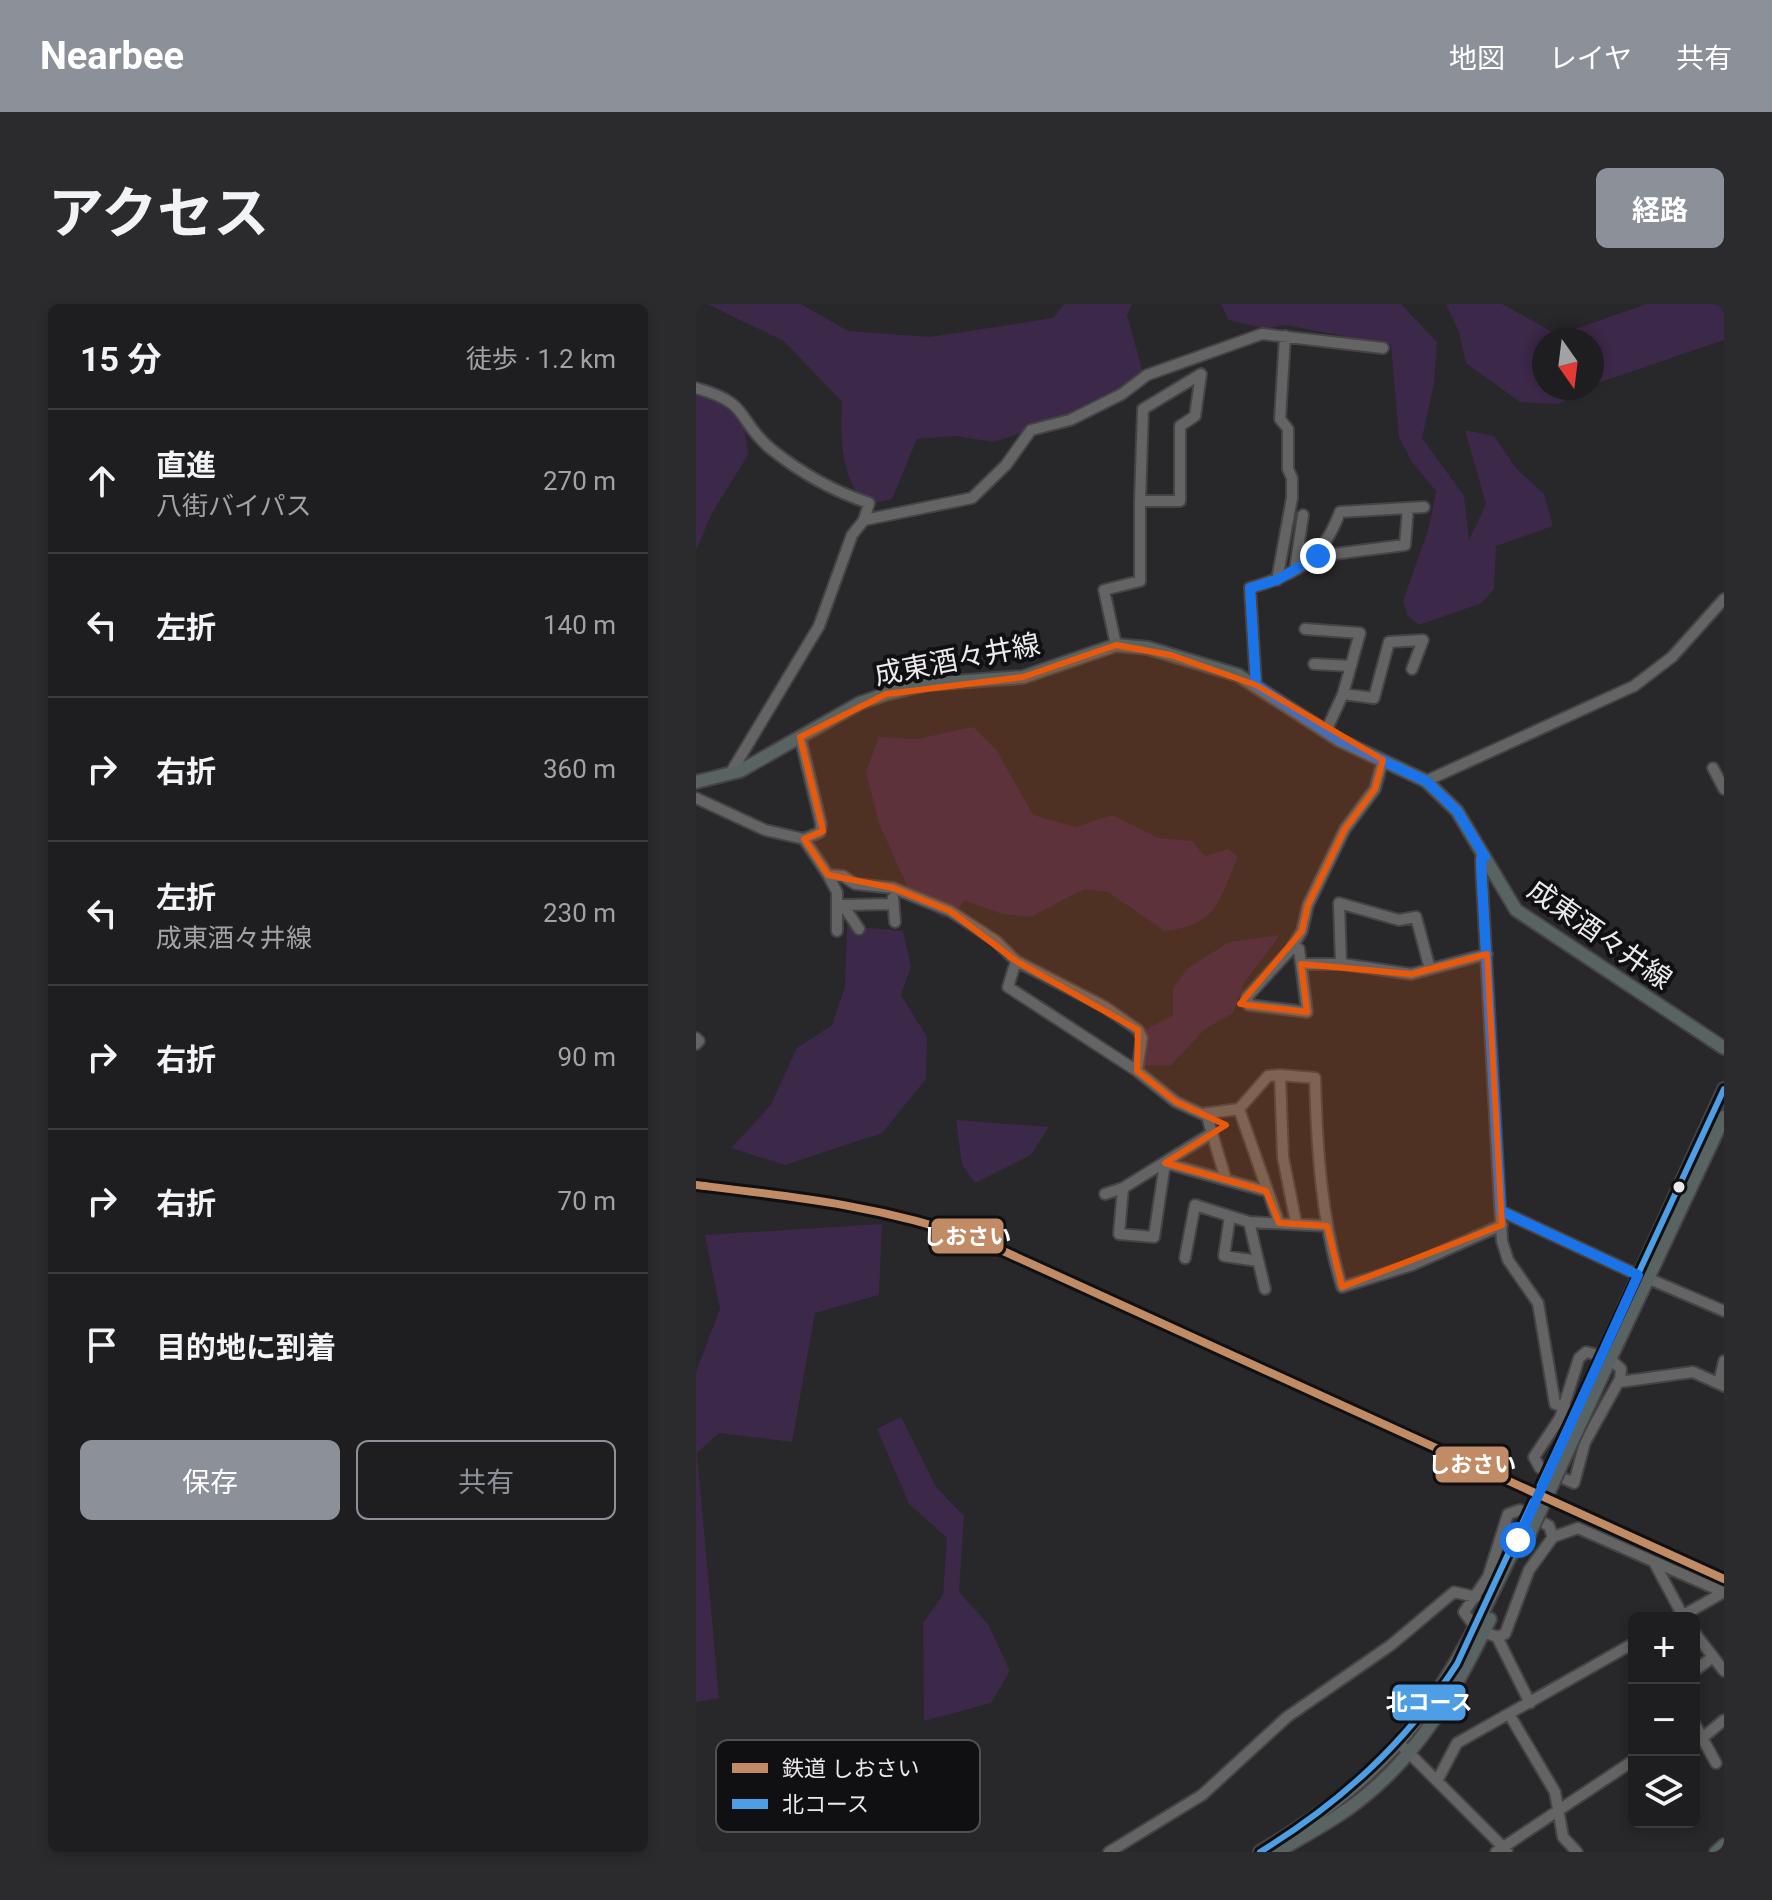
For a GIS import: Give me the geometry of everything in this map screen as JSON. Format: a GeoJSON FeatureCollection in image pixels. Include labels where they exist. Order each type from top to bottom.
{"type":"FeatureCollection","features":[{"type":"Feature","properties":{"kind":"main road","name":"成東酒々井線"},"geometry":{"type":"LineString","coordinates":[[696,782],[730,774],[860,703],[886,694],[927,684],[1023,677],[1116,645],[1148,648],[1238,675],[1326,731],[1426,781],[1457,811],[1516,910],[1724,1048]]}},
{"type":"Feature","properties":{"kind":"main road"},"geometry":{"type":"LineString","coordinates":[[1286,1850],[1356,1803],[1404,1748],[1480,1630],[1604,1363],[1724,1089]]}},
{"type":"Feature","properties":{"kind":"main road"},"geometry":{"type":"LineString","coordinates":[[1643,1276],[1724,1117]]}},
{"type":"Feature","properties":{"kind":"main road"},"geometry":{"type":"LineString","coordinates":[[1260,1852],[1333,1804],[1404,1748]]}},
{"type":"Feature","properties":{"kind":"main road"},"geometry":{"type":"LineString","coordinates":[[1716,1852],[1724,1845]]}},
{"type":"Feature","properties":{"kind":"street"},"geometry":{"type":"LineString","coordinates":[[864,520],[972,498],[1006,465],[1031,430],[1070,420],[1122,394],[1147,375],[1262,334],[1383,348]]}},
{"type":"Feature","properties":{"kind":"street"},"geometry":{"type":"LineString","coordinates":[[1277,580],[1292,498],[1288,429],[1280,419],[1285,336]]}},
{"type":"Feature","properties":{"kind":"street"},"geometry":{"type":"LineString","coordinates":[[1116,645],[1104,590],[1140,581],[1140,501],[1143,409],[1201,374],[1195,416],[1180,426],[1180,501],[1140,501]]}},
{"type":"Feature","properties":{"kind":"street"},"geometry":{"type":"LineString","coordinates":[[696,388],[731,399],[770,448],[830,491],[869,503],[864,520],[852,535],[819,626],[730,774]]}},
{"type":"Feature","properties":{"kind":"street"},"geometry":{"type":"LineString","coordinates":[[1318,556],[1340,512],[1424,507]]}},
{"type":"Feature","properties":{"kind":"street"},"geometry":{"type":"LineString","coordinates":[[1256,685],[1250,588],[1277,580],[1318,556],[1405,545],[1408,508]]}},
{"type":"Feature","properties":{"kind":"street"},"geometry":{"type":"LineString","coordinates":[[1295,570],[1303,515]]}},
{"type":"Feature","properties":{"kind":"street"},"geometry":{"type":"LineString","coordinates":[[1426,781],[1634,686],[1672,657],[1724,599]]}},
{"type":"Feature","properties":{"kind":"street"},"geometry":{"type":"LineString","coordinates":[[1305,629],[1360,633],[1343,694],[1326,731]]}},
{"type":"Feature","properties":{"kind":"street"},"geometry":{"type":"LineString","coordinates":[[1343,694],[1374,698],[1389,642],[1423,640],[1412,669]]}},
{"type":"Feature","properties":{"kind":"street"},"geometry":{"type":"LineString","coordinates":[[1314,664],[1351,666]]}},
{"type":"Feature","properties":{"kind":"street"},"geometry":{"type":"LineString","coordinates":[[696,798],[765,830],[804,839],[820,832],[821,824],[800,737]]}},
{"type":"Feature","properties":{"kind":"street"},"geometry":{"type":"LineString","coordinates":[[1291,949],[1299,949],[1307,1012],[1249,1005],[1247,997],[1291,949],[1302,931],[1308,905],[1345,829],[1375,789],[1383,760]]}},
{"type":"Feature","properties":{"kind":"street"},"geometry":{"type":"LineString","coordinates":[[1713,768],[1724,789]]}},
{"type":"Feature","properties":{"kind":"street"},"geometry":{"type":"LineString","coordinates":[[804,839],[837,892],[837,931]]}},
{"type":"Feature","properties":{"kind":"street"},"geometry":{"type":"LineString","coordinates":[[1485,857],[1481,859],[1482,883],[1504,1252],[1534,1293],[1542,1314],[1555,1404],[1565,1406]]}},
{"type":"Feature","properties":{"kind":"street"},"geometry":{"type":"LineString","coordinates":[[828,875],[843,876],[855,884],[893,888],[971,923],[1016,961],[1105,1007],[1138,1030],[1142,1038],[1137,1071]]}},
{"type":"Feature","properties":{"kind":"street"},"geometry":{"type":"LineString","coordinates":[[893,888],[895,922]]}},
{"type":"Feature","properties":{"kind":"street"},"geometry":{"type":"LineString","coordinates":[[1341,964],[1339,903],[1399,920],[1416,917],[1430,969]]}},
{"type":"Feature","properties":{"kind":"street"},"geometry":{"type":"LineString","coordinates":[[859,929],[843,905],[893,904]]}},
{"type":"Feature","properties":{"kind":"street"},"geometry":{"type":"LineString","coordinates":[[1301,964],[1341,964],[1411,974],[1487,954]]}},
{"type":"Feature","properties":{"kind":"street"},"geometry":{"type":"LineString","coordinates":[[1016,961],[1008,987],[1137,1071],[1176,1102],[1206,1113],[1239,1109],[1268,1076],[1315,1078],[1317,1145],[1327,1226],[1342,1287],[1434,1257],[1502,1225]]}},
{"type":"Feature","properties":{"kind":"street"},"geometry":{"type":"LineString","coordinates":[[1280,1075],[1283,1157],[1296,1223]]}},
{"type":"Feature","properties":{"kind":"street"},"geometry":{"type":"LineString","coordinates":[[1239,1109],[1279,1223]]}},
{"type":"Feature","properties":{"kind":"street"},"geometry":{"type":"LineString","coordinates":[[1206,1113],[1226,1180]]}},
{"type":"Feature","properties":{"kind":"street"},"geometry":{"type":"LineString","coordinates":[[1105,1194],[1123,1188],[1212,1133]]}},
{"type":"Feature","properties":{"kind":"street"},"geometry":{"type":"LineString","coordinates":[[1165,1163],[1266,1191]]}},
{"type":"Feature","properties":{"kind":"street"},"geometry":{"type":"LineString","coordinates":[[1123,1188],[1119,1234],[1154,1237],[1165,1163]]}},
{"type":"Feature","properties":{"kind":"street"},"geometry":{"type":"LineString","coordinates":[[1185,1258],[1195,1205],[1249,1222],[1327,1226]]}},
{"type":"Feature","properties":{"kind":"street"},"geometry":{"type":"LineString","coordinates":[[1501,1211],[1724,1311]]}},
{"type":"Feature","properties":{"kind":"street"},"geometry":{"type":"LineString","coordinates":[[1230,1216],[1224,1256],[1258,1261]]}},
{"type":"Feature","properties":{"kind":"street"},"geometry":{"type":"LineString","coordinates":[[1249,1222],[1265,1289]]}},
{"type":"Feature","properties":{"kind":"street"},"geometry":{"type":"LineString","coordinates":[[1586,1352],[1621,1369],[1619,1382],[1585,1442],[1574,1483],[1540,1468],[1533,1461],[1565,1406],[1579,1358],[1586,1352]]}},
{"type":"Feature","properties":{"kind":"street"},"geometry":{"type":"LineString","coordinates":[[1619,1382],[1693,1372],[1721,1385],[1724,1361]]}},
{"type":"Feature","properties":{"kind":"street"},"geometry":{"type":"LineString","coordinates":[[1530,1703],[1497,1637],[1480,1630],[1464,1615],[1498,1554],[1511,1511],[1520,1510],[1549,1526],[1553,1537]]}},
{"type":"Feature","properties":{"kind":"street"},"geometry":{"type":"LineString","coordinates":[[1497,1637],[1505,1634],[1529,1570],[1553,1537],[1578,1528],[1724,1592]]}},
{"type":"Feature","properties":{"kind":"street"},"geometry":{"type":"LineString","coordinates":[[1655,1564],[1679,1612]]}},
{"type":"Feature","properties":{"kind":"street"},"geometry":{"type":"LineString","coordinates":[[1109,1852],[1202,1795],[1287,1717],[1391,1645],[1454,1592],[1476,1597]]}},
{"type":"Feature","properties":{"kind":"street"},"geometry":{"type":"LineString","coordinates":[[1690,1612],[1724,1592]]}},
{"type":"Feature","properties":{"kind":"street"},"geometry":{"type":"LineString","coordinates":[[1700,1640],[1724,1671]]}},
{"type":"Feature","properties":{"kind":"street"},"geometry":{"type":"LineString","coordinates":[[1437,1781],[1457,1743],[1628,1646]]}},
{"type":"Feature","properties":{"kind":"street"},"geometry":{"type":"LineString","coordinates":[[1700,1667],[1713,1657]]}},
{"type":"Feature","properties":{"kind":"street"},"geometry":{"type":"LineString","coordinates":[[1509,1714],[1555,1792],[1563,1837],[1577,1852]]}},
{"type":"Feature","properties":{"kind":"street"},"geometry":{"type":"LineString","coordinates":[[1716,1763],[1701,1739],[1724,1720]]}},
{"type":"Feature","properties":{"kind":"street"},"geometry":{"type":"LineString","coordinates":[[1404,1748],[1503,1850],[1628,1764]]}},
{"type":"Feature","properties":{"kind":"highlighted area"},"geometry":{"type":"Polygon","coordinates":[[[1116,645],[1171,655],[1256,685],[1383,760],[1375,789],[1345,829],[1308,905],[1302,931],[1240,1004],[1307,1012],[1301,964],[1411,974],[1487,954],[1502,1225],[1342,1287],[1327,1226],[1279,1223],[1266,1191],[1165,1163],[1226,1125],[1176,1102],[1137,1071],[1138,1030],[1016,961],[950,911],[893,888],[828,875],[804,839],[823,831],[800,737],[886,694],[1023,677],[1116,645]]]}},
{"type":"Feature","properties":{"kind":"shaded area"},"geometry":{"type":"Polygon","coordinates":[[[707,304],[801,304],[848,331],[930,337],[1053,318],[1064,304],[1132,304],[1127,315],[1143,373],[1122,399],[994,442],[955,436],[917,439],[892,499],[866,505],[847,470],[841,430],[842,402],[784,341],[707,304]]]}},
{"type":"Feature","properties":{"kind":"shaded area"},"geometry":{"type":"Polygon","coordinates":[[[1221,304],[1401,304],[1437,342],[1434,384],[1422,438],[1464,496],[1469,540],[1486,504],[1465,430],[1494,436],[1516,468],[1544,494],[1553,526],[1496,546],[1494,589],[1482,603],[1419,625],[1407,615],[1403,601],[1429,527],[1436,491],[1412,462],[1399,437],[1391,345],[1285,325],[1265,329],[1229,320],[1221,304]]]}},
{"type":"Feature","properties":{"kind":"shaded area"},"geometry":{"type":"Polygon","coordinates":[[[1446,304],[1502,304],[1545,328],[1532,328],[1532,400],[1566,400],[1559,404],[1520,402],[1466,363],[1459,332],[1446,304]]]}},
{"type":"Feature","properties":{"kind":"shaded area"},"geometry":{"type":"Polygon","coordinates":[[[1646,304],[1724,304],[1724,340],[1604,381],[1604,328],[1578,328],[1646,304]]]}},
{"type":"Feature","properties":{"kind":"shaded area"},"geometry":{"type":"Polygon","coordinates":[[[696,392],[718,400],[744,424],[748,455],[712,513],[696,551],[696,392]]]}},
{"type":"Feature","properties":{"kind":"shaded area"},"geometry":{"type":"Polygon","coordinates":[[[973,727],[997,751],[1033,815],[1076,827],[1112,815],[1159,838],[1192,841],[1205,856],[1228,849],[1238,857],[1214,908],[1196,923],[1165,931],[1108,892],[1085,889],[1030,917],[999,913],[965,900],[954,915],[943,918],[913,900],[879,823],[866,772],[879,737],[917,739],[973,727]]]}},
{"type":"Feature","properties":{"kind":"shaded area"},"geometry":{"type":"Polygon","coordinates":[[[847,926],[903,931],[911,966],[901,995],[927,1037],[926,1079],[882,1133],[785,1165],[731,1148],[770,1106],[797,1048],[832,1025],[845,987],[847,926]]]}},
{"type":"Feature","properties":{"kind":"shaded area"},"geometry":{"type":"Polygon","coordinates":[[[1280,935],[1245,982],[1233,1013],[1205,1029],[1171,1065],[1139,1066],[1145,1030],[1173,1015],[1173,989],[1187,969],[1229,942],[1280,935]]]}},
{"type":"Feature","properties":{"kind":"shaded area"},"geometry":{"type":"Polygon","coordinates":[[[956,1120],[1049,1127],[1031,1155],[975,1183],[962,1165],[956,1120]]]}},
{"type":"Feature","properties":{"kind":"shaded area"},"geometry":{"type":"Polygon","coordinates":[[[882,1224],[879,1295],[815,1313],[792,1442],[719,1433],[697,1453],[719,1698],[696,1702],[696,1372],[720,1309],[705,1235],[882,1224]]]}},
{"type":"Feature","properties":{"kind":"shaded area"},"geometry":{"type":"Polygon","coordinates":[[[901,1417],[936,1487],[964,1516],[959,1592],[988,1624],[1010,1671],[991,1703],[924,1721],[923,1623],[943,1595],[947,1538],[909,1504],[877,1429],[901,1417]]]}},
{"type":"Feature","properties":{"kind":"rail line","name":"しおさい"},"geometry":{"type":"LineString","coordinates":[[696,1185],[873,1211],[979,1240],[1724,1579]]}},
{"type":"Feature","properties":{"kind":"transit line","name":"北コース"},"geometry":{"type":"LineString","coordinates":[[1260,1852],[1318,1813],[1369,1769],[1416,1720],[1457,1664],[1724,1089]]}},
{"type":"Feature","properties":{"kind":"route"},"geometry":{"type":"LineString","coordinates":[[1318,556],[1277,580],[1250,588],[1256,685],[1339,740],[1426,781],[1447,799],[1468,827],[1485,857],[1481,859],[1482,883],[1501,1211],[1638,1275],[1518,1540]]}}]}
